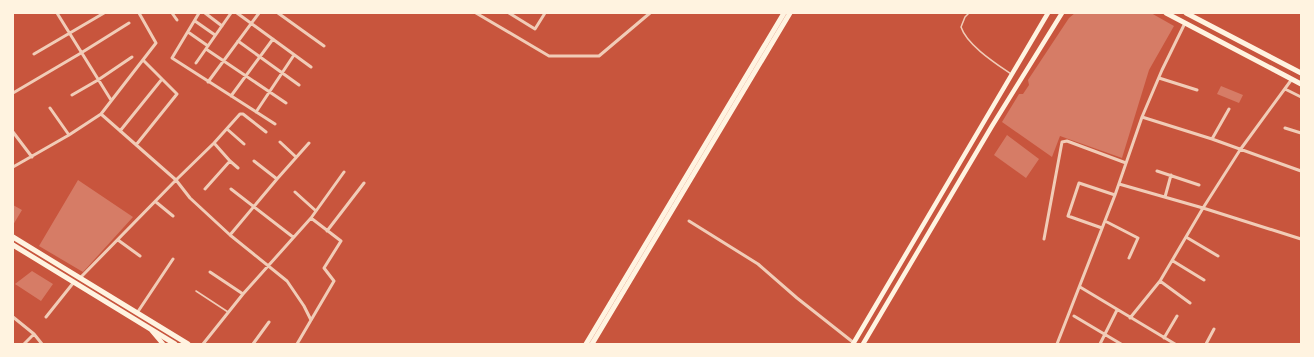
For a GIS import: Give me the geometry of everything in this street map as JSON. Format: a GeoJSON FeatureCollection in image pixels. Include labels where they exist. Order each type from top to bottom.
{"type":"FeatureCollection","features":[{"type":"Feature","properties":{"kind":"main road"},"geometry":{"type":"LineString","coordinates":[[586,344],[784,13]]}},
{"type":"Feature","properties":{"kind":"main road"},"geometry":{"type":"LineString","coordinates":[[592,344],[790,13]]}},
{"type":"Feature","properties":{"kind":"main road"},"geometry":{"type":"LineString","coordinates":[[854,344],[1048,13]]}},
{"type":"Feature","properties":{"kind":"main road"},"geometry":{"type":"LineString","coordinates":[[863,344],[992,126],[1062,13]]}},
{"type":"Feature","properties":{"kind":"main road"},"geometry":{"type":"LineString","coordinates":[[1166,13],[1301,84]]}},
{"type":"Feature","properties":{"kind":"main road"},"geometry":{"type":"LineString","coordinates":[[1187,13],[1301,73]]}},
{"type":"Feature","properties":{"kind":"main road"},"geometry":{"type":"LineString","coordinates":[[1011,76],[1018,84]]}},
{"type":"Feature","properties":{"kind":"main road"},"geometry":{"type":"LineString","coordinates":[[984,121],[992,126]]}},
{"type":"Feature","properties":{"kind":"main road"},"geometry":{"type":"LineString","coordinates":[[13,237],[137,313],[181,342],[188,344]]}},
{"type":"Feature","properties":{"kind":"main road"},"geometry":{"type":"LineString","coordinates":[[13,245],[175,344]]}},
{"type":"Feature","properties":{"kind":"main road"},"geometry":{"type":"LineString","coordinates":[[150,328],[163,344]]}},
{"type":"Feature","properties":{"kind":"street"},"geometry":{"type":"LineString","coordinates":[[57,13],[111,100]]}},
{"type":"Feature","properties":{"kind":"street"},"geometry":{"type":"LineString","coordinates":[[34,54],[104,13]]}},
{"type":"Feature","properties":{"kind":"street"},"geometry":{"type":"LineString","coordinates":[[13,168],[101,114],[156,43],[139,13]]}},
{"type":"Feature","properties":{"kind":"street"},"geometry":{"type":"LineString","coordinates":[[172,13],[177,20]]}},
{"type":"Feature","properties":{"kind":"street"},"geometry":{"type":"LineString","coordinates":[[199,13],[172,58],[275,124]]}},
{"type":"Feature","properties":{"kind":"street"},"geometry":{"type":"LineString","coordinates":[[205,13],[222,26]]}},
{"type":"Feature","properties":{"kind":"street"},"geometry":{"type":"LineString","coordinates":[[196,63],[231,13]]}},
{"type":"Feature","properties":{"kind":"street"},"geometry":{"type":"LineString","coordinates":[[237,13],[311,67]]}},
{"type":"Feature","properties":{"kind":"street"},"geometry":{"type":"LineString","coordinates":[[208,82],[259,13]]}},
{"type":"Feature","properties":{"kind":"street"},"geometry":{"type":"LineString","coordinates":[[278,13],[324,46]]}},
{"type":"Feature","properties":{"kind":"street"},"geometry":{"type":"LineString","coordinates":[[476,13],[549,56],[599,56],[650,13]]}},
{"type":"Feature","properties":{"kind":"street"},"geometry":{"type":"LineString","coordinates":[[509,13],[535,29],[545,13]]}},
{"type":"Feature","properties":{"kind":"street"},"geometry":{"type":"LineString","coordinates":[[195,20],[215,35]]}},
{"type":"Feature","properties":{"kind":"street"},"geometry":{"type":"LineString","coordinates":[[13,93],[129,23]]}},
{"type":"Feature","properties":{"kind":"street"},"geometry":{"type":"LineString","coordinates":[[1057,344],[1105,222],[1142,117],[1185,23]]}},
{"type":"Feature","properties":{"kind":"street"},"geometry":{"type":"LineString","coordinates":[[188,32],[224,61],[286,103]]}},
{"type":"Feature","properties":{"kind":"street"},"geometry":{"type":"LineString","coordinates":[[231,96],[273,40]]}},
{"type":"Feature","properties":{"kind":"street"},"geometry":{"type":"LineString","coordinates":[[238,41],[298,85]]}},
{"type":"Feature","properties":{"kind":"street"},"geometry":{"type":"LineString","coordinates":[[256,112],[294,55]]}},
{"type":"Feature","properties":{"kind":"street"},"geometry":{"type":"LineString","coordinates":[[72,95],[98,80],[132,57]]}},
{"type":"Feature","properties":{"kind":"street"},"geometry":{"type":"LineString","coordinates":[[136,145],[177,94],[143,60]]}},
{"type":"Feature","properties":{"kind":"street"},"geometry":{"type":"LineString","coordinates":[[1159,78],[1198,90]]}},
{"type":"Feature","properties":{"kind":"street"},"geometry":{"type":"LineString","coordinates":[[120,131],[162,79]]}},
{"type":"Feature","properties":{"kind":"street"},"geometry":{"type":"LineString","coordinates":[[1130,318],[1160,282],[1203,208],[1240,150],[1292,79]]}},
{"type":"Feature","properties":{"kind":"street"},"geometry":{"type":"LineString","coordinates":[[1285,89],[1301,97]]}},
{"type":"Feature","properties":{"kind":"street"},"geometry":{"type":"LineString","coordinates":[[50,108],[69,135]]}},
{"type":"Feature","properties":{"kind":"street"},"geometry":{"type":"LineString","coordinates":[[1212,139],[1229,109]]}},
{"type":"Feature","properties":{"kind":"street"},"geometry":{"type":"LineString","coordinates":[[80,278],[176,180],[214,144],[242,113],[266,132]]}},
{"type":"Feature","properties":{"kind":"street"},"geometry":{"type":"LineString","coordinates":[[101,114],[176,180],[190,198],[230,235],[287,282],[304,306],[311,320]]}},
{"type":"Feature","properties":{"kind":"street"},"geometry":{"type":"LineString","coordinates":[[1142,117],[1212,139],[1301,171]]}},
{"type":"Feature","properties":{"kind":"street"},"geometry":{"type":"LineString","coordinates":[[1285,128],[1301,133]]}},
{"type":"Feature","properties":{"kind":"street"},"geometry":{"type":"LineString","coordinates":[[227,129],[244,144]]}},
{"type":"Feature","properties":{"kind":"street"},"geometry":{"type":"LineString","coordinates":[[13,132],[32,157]]}},
{"type":"Feature","properties":{"kind":"street"},"geometry":{"type":"LineString","coordinates":[[1044,239],[1062,142],[1067,141],[1126,163]]}},
{"type":"Feature","properties":{"kind":"street"},"geometry":{"type":"LineString","coordinates":[[280,142],[296,157]]}},
{"type":"Feature","properties":{"kind":"street"},"geometry":{"type":"LineString","coordinates":[[230,235],[276,178],[309,143]]}},
{"type":"Feature","properties":{"kind":"street"},"geometry":{"type":"LineString","coordinates":[[214,144],[238,168]]}},
{"type":"Feature","properties":{"kind":"street"},"geometry":{"type":"LineString","coordinates":[[205,189],[230,161]]}},
{"type":"Feature","properties":{"kind":"street"},"geometry":{"type":"LineString","coordinates":[[254,161],[276,178]]}},
{"type":"Feature","properties":{"kind":"street"},"geometry":{"type":"LineString","coordinates":[[1157,171],[1199,185]]}},
{"type":"Feature","properties":{"kind":"street"},"geometry":{"type":"LineString","coordinates":[[203,344],[243,294],[311,218],[344,172]]}},
{"type":"Feature","properties":{"kind":"street"},"geometry":{"type":"LineString","coordinates":[[1165,197],[1171,175]]}},
{"type":"Feature","properties":{"kind":"street"},"geometry":{"type":"LineString","coordinates":[[327,231],[364,183]]}},
{"type":"Feature","properties":{"kind":"street"},"geometry":{"type":"LineString","coordinates":[[1102,228],[1068,216],[1079,183],[1115,195]]}},
{"type":"Feature","properties":{"kind":"street"},"geometry":{"type":"LineString","coordinates":[[1119,184],[1203,208],[1301,239]]}},
{"type":"Feature","properties":{"kind":"street"},"geometry":{"type":"LineString","coordinates":[[230,190],[254,206],[293,238]]}},
{"type":"Feature","properties":{"kind":"street"},"geometry":{"type":"LineString","coordinates":[[295,192],[316,211]]}},
{"type":"Feature","properties":{"kind":"street"},"geometry":{"type":"LineString","coordinates":[[156,202],[173,216]]}},
{"type":"Feature","properties":{"kind":"street"},"geometry":{"type":"LineString","coordinates":[[297,344],[334,282],[324,268],[342,242],[311,218]]}},
{"type":"Feature","properties":{"kind":"street"},"geometry":{"type":"LineString","coordinates":[[689,221],[758,264],[854,344]]}},
{"type":"Feature","properties":{"kind":"street"},"geometry":{"type":"LineString","coordinates":[[1105,222],[1138,238],[1129,258]]}},
{"type":"Feature","properties":{"kind":"street"},"geometry":{"type":"LineString","coordinates":[[1186,237],[1218,256]]}},
{"type":"Feature","properties":{"kind":"street"},"geometry":{"type":"LineString","coordinates":[[118,240],[140,256]]}},
{"type":"Feature","properties":{"kind":"street"},"geometry":{"type":"LineString","coordinates":[[137,313],[173,259]]}},
{"type":"Feature","properties":{"kind":"street"},"geometry":{"type":"LineString","coordinates":[[1173,261],[1204,280]]}},
{"type":"Feature","properties":{"kind":"street"},"geometry":{"type":"LineString","coordinates":[[210,272],[243,294]]}},
{"type":"Feature","properties":{"kind":"street"},"geometry":{"type":"LineString","coordinates":[[46,317],[74,282]]}},
{"type":"Feature","properties":{"kind":"street"},"geometry":{"type":"LineString","coordinates":[[1160,282],[1190,303]]}},
{"type":"Feature","properties":{"kind":"street"},"geometry":{"type":"LineString","coordinates":[[1080,287],[1175,344]]}},
{"type":"Feature","properties":{"kind":"street"},"geometry":{"type":"LineString","coordinates":[[1100,344],[1117,310]]}},
{"type":"Feature","properties":{"kind":"street"},"geometry":{"type":"LineString","coordinates":[[1074,316],[1122,344]]}},
{"type":"Feature","properties":{"kind":"street"},"geometry":{"type":"LineString","coordinates":[[1164,338],[1177,316]]}},
{"type":"Feature","properties":{"kind":"street"},"geometry":{"type":"LineString","coordinates":[[13,317],[34,334],[42,344]]}},
{"type":"Feature","properties":{"kind":"street"},"geometry":{"type":"LineString","coordinates":[[253,344],[269,322]]}},
{"type":"Feature","properties":{"kind":"street"},"geometry":{"type":"LineString","coordinates":[[1206,344],[1214,329]]}},
{"type":"Feature","properties":{"kind":"street"},"geometry":{"type":"LineString","coordinates":[[24,344],[34,334]]}},
{"type":"Feature","properties":{"kind":"lane"},"geometry":{"type":"LineString","coordinates":[[969,13],[961,27],[964,34],[970,42],[1011,76]]}},
{"type":"Feature","properties":{"kind":"lane"},"geometry":{"type":"LineString","coordinates":[[196,291],[228,312]]}},
{"type":"Feature","properties":{"kind":"building"},"geometry":{"type":"Polygon","coordinates":[[[1075,13],[1151,13],[1174,26],[1149,70],[1122,158],[1060,136],[1052,157],[1002,122],[1019,94],[1023,94],[1029,85],[1028,80],[1069,18],[1075,13]]]}},
{"type":"Feature","properties":{"kind":"building"},"geometry":{"type":"Polygon","coordinates":[[[1221,86],[1243,95],[1239,103],[1217,94],[1221,86]]]}},
{"type":"Feature","properties":{"kind":"building"},"geometry":{"type":"Polygon","coordinates":[[[1007,135],[1039,159],[1026,178],[994,155],[1007,135]]]}},
{"type":"Feature","properties":{"kind":"building"},"geometry":{"type":"Polygon","coordinates":[[[78,180],[133,217],[83,272],[39,246],[78,180]]]}},
{"type":"Feature","properties":{"kind":"building"},"geometry":{"type":"Polygon","coordinates":[[[13,205],[22,210],[13,225],[13,205]]]}},
{"type":"Feature","properties":{"kind":"building"},"geometry":{"type":"Polygon","coordinates":[[[32,271],[53,284],[41,301],[15,284],[32,271]]]}}]}
